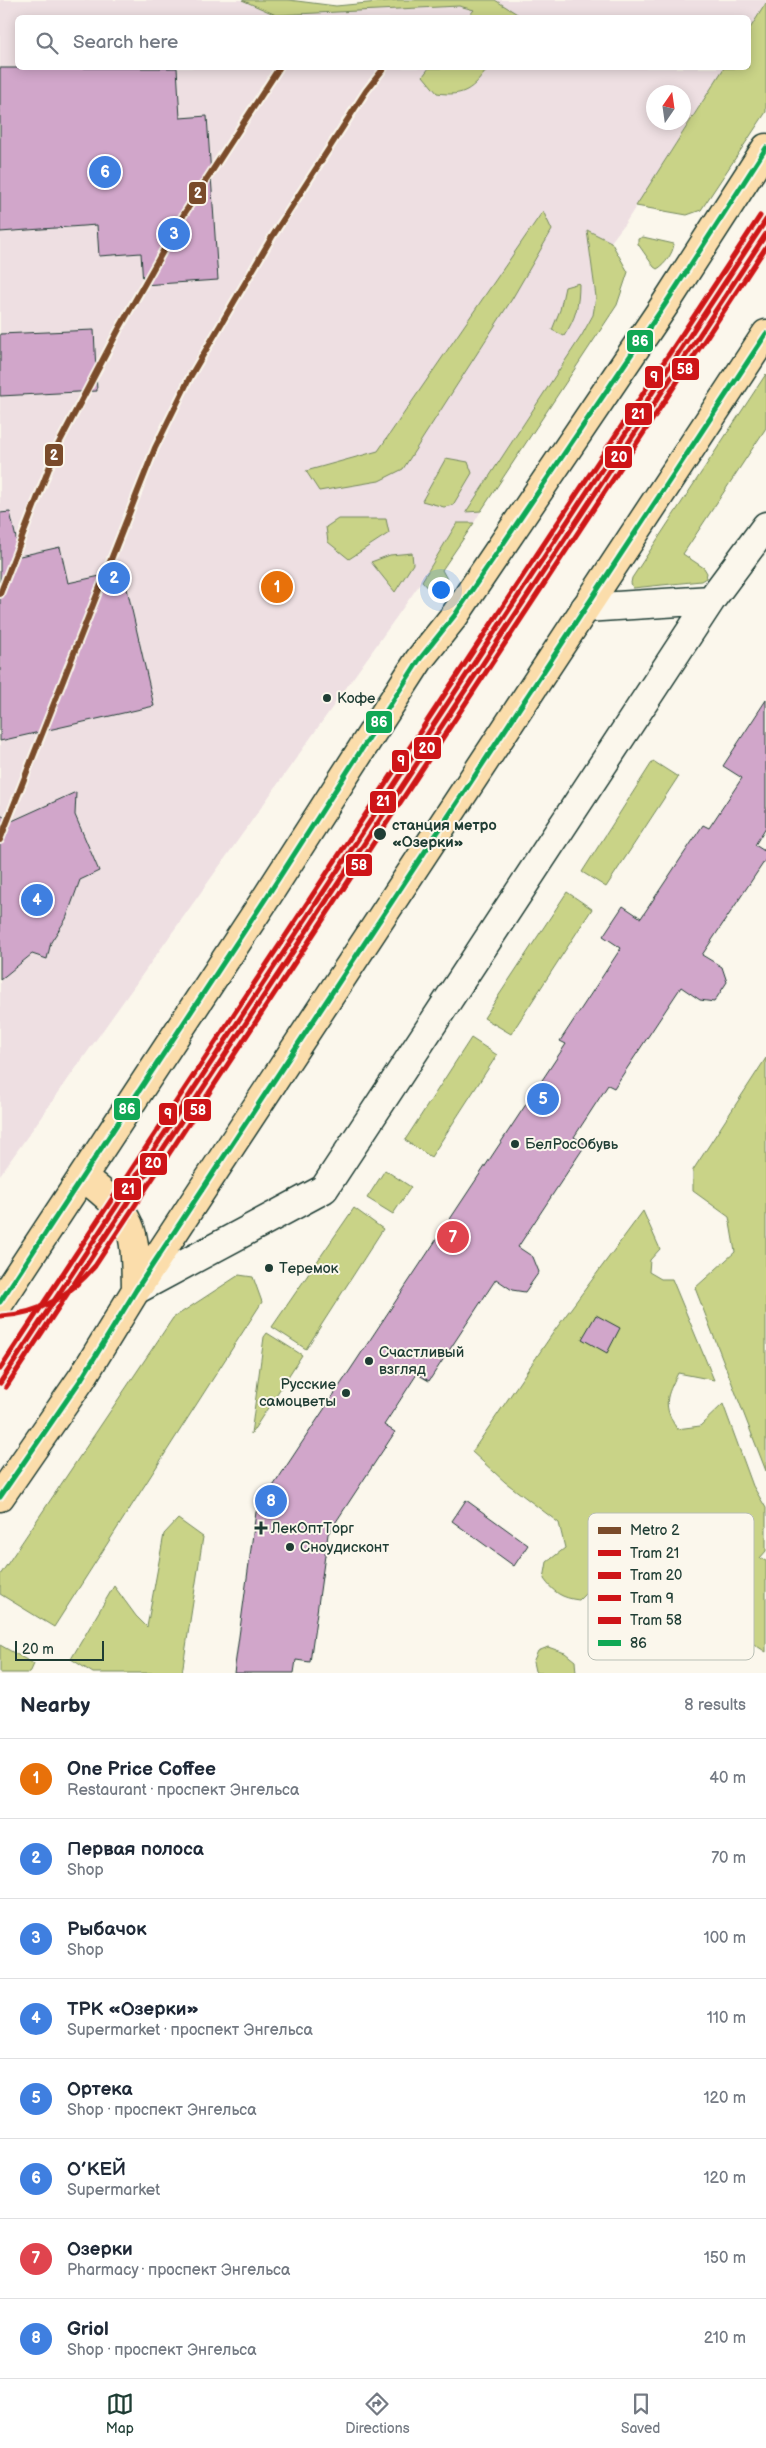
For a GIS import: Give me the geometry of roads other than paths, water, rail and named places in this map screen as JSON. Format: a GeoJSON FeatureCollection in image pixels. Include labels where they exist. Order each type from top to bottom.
{"type":"FeatureCollection","features":[{"type":"Feature","properties":{"kind":"main road"},"geometry":{"type":"LineString","coordinates":[[0,1302],[273,887],[419,660],[471,590],[666,303],[766,148]]}},
{"type":"Feature","properties":{"kind":"main road"},"geometry":{"type":"LineString","coordinates":[[0,1497],[82,1378],[136,1290],[766,334]]}},
{"type":"Feature","properties":{"kind":"main road"},"geometry":{"type":"LineString","coordinates":[[82,1177],[116,1205],[128,1221],[135,1241],[136,1290]]}},
{"type":"Feature","properties":{"kind":"street"},"geometry":{"type":"LineString","coordinates":[[136,1290],[324,1189],[711,600],[766,526]]}},
{"type":"Feature","properties":{"kind":"street"},"geometry":{"type":"LineString","coordinates":[[585,608],[711,600]]}},
{"type":"Feature","properties":{"kind":"metro line","name":"2"},"geometry":{"type":"LineString","coordinates":[[0,594],[58,445],[119,329],[184,214],[278,70]]}},
{"type":"Feature","properties":{"kind":"metro line","name":"2"},"geometry":{"type":"LineString","coordinates":[[0,840],[155,448],[190,377],[272,237],[366,91],[382,70]]}},
{"type":"Feature","properties":{"kind":"tram line","name":"9"},"geometry":{"type":"LineString","coordinates":[[0,1369],[760,216]]}},
{"type":"Feature","properties":{"kind":"tram line","name":"21"},"geometry":{"type":"LineString","coordinates":[[0,1383],[766,220]]}},
{"type":"Feature","properties":{"kind":"tram line","name":"20"},"geometry":{"type":"LineString","coordinates":[[6,1387],[766,234]]}},
{"type":"Feature","properties":{"kind":"tram line","name":"58"},"geometry":{"type":"LineString","coordinates":[[1,1316],[28,1312],[53,1302],[75,1286],[95,1266],[766,247]]}},
{"type":"Feature","properties":{"kind":"place","name":"О’КЕЙ"},"geometry":{"type":"Point","coordinates":[105,172]}},
{"type":"Feature","properties":{"kind":"place","name":"Рыбачок"},"geometry":{"type":"Point","coordinates":[174,234]}},
{"type":"Feature","properties":{"kind":"place","name":"Первая полоса"},"geometry":{"type":"Point","coordinates":[114,578]}},
{"type":"Feature","properties":{"kind":"place","name":"One Price Coffee"},"geometry":{"type":"Point","coordinates":[277,587]}},
{"type":"Feature","properties":{"kind":"place","name":"Кофе"},"geometry":{"type":"Point","coordinates":[327,698]}},
{"type":"Feature","properties":{"kind":"place","name":"станция метро «Озерки»"},"geometry":{"type":"Point","coordinates":[380,834]}},
{"type":"Feature","properties":{"kind":"place","name":"ТРК «Озерки»"},"geometry":{"type":"Point","coordinates":[37,900]}},
{"type":"Feature","properties":{"kind":"place","name":"Ортека"},"geometry":{"type":"Point","coordinates":[543,1099]}},
{"type":"Feature","properties":{"kind":"place","name":"БелРосОбувь"},"geometry":{"type":"Point","coordinates":[515,1144]}},
{"type":"Feature","properties":{"kind":"place","name":"Озерки"},"geometry":{"type":"Point","coordinates":[453,1237]}},
{"type":"Feature","properties":{"kind":"place","name":"Теремок"},"geometry":{"type":"Point","coordinates":[269,1268]}},
{"type":"Feature","properties":{"kind":"place","name":"Счастливый взгляд"},"geometry":{"type":"Point","coordinates":[369,1361]}},
{"type":"Feature","properties":{"kind":"place","name":"Русские самоцветы"},"geometry":{"type":"Point","coordinates":[346,1393]}},
{"type":"Feature","properties":{"kind":"place","name":"Griol"},"geometry":{"type":"Point","coordinates":[271,1501]}},
{"type":"Feature","properties":{"kind":"place","name":"ЛекОптТорг"},"geometry":{"type":"Point","coordinates":[261,1528]}},
{"type":"Feature","properties":{"kind":"place","name":"Сноудисконт"},"geometry":{"type":"Point","coordinates":[290,1547]}}]}
